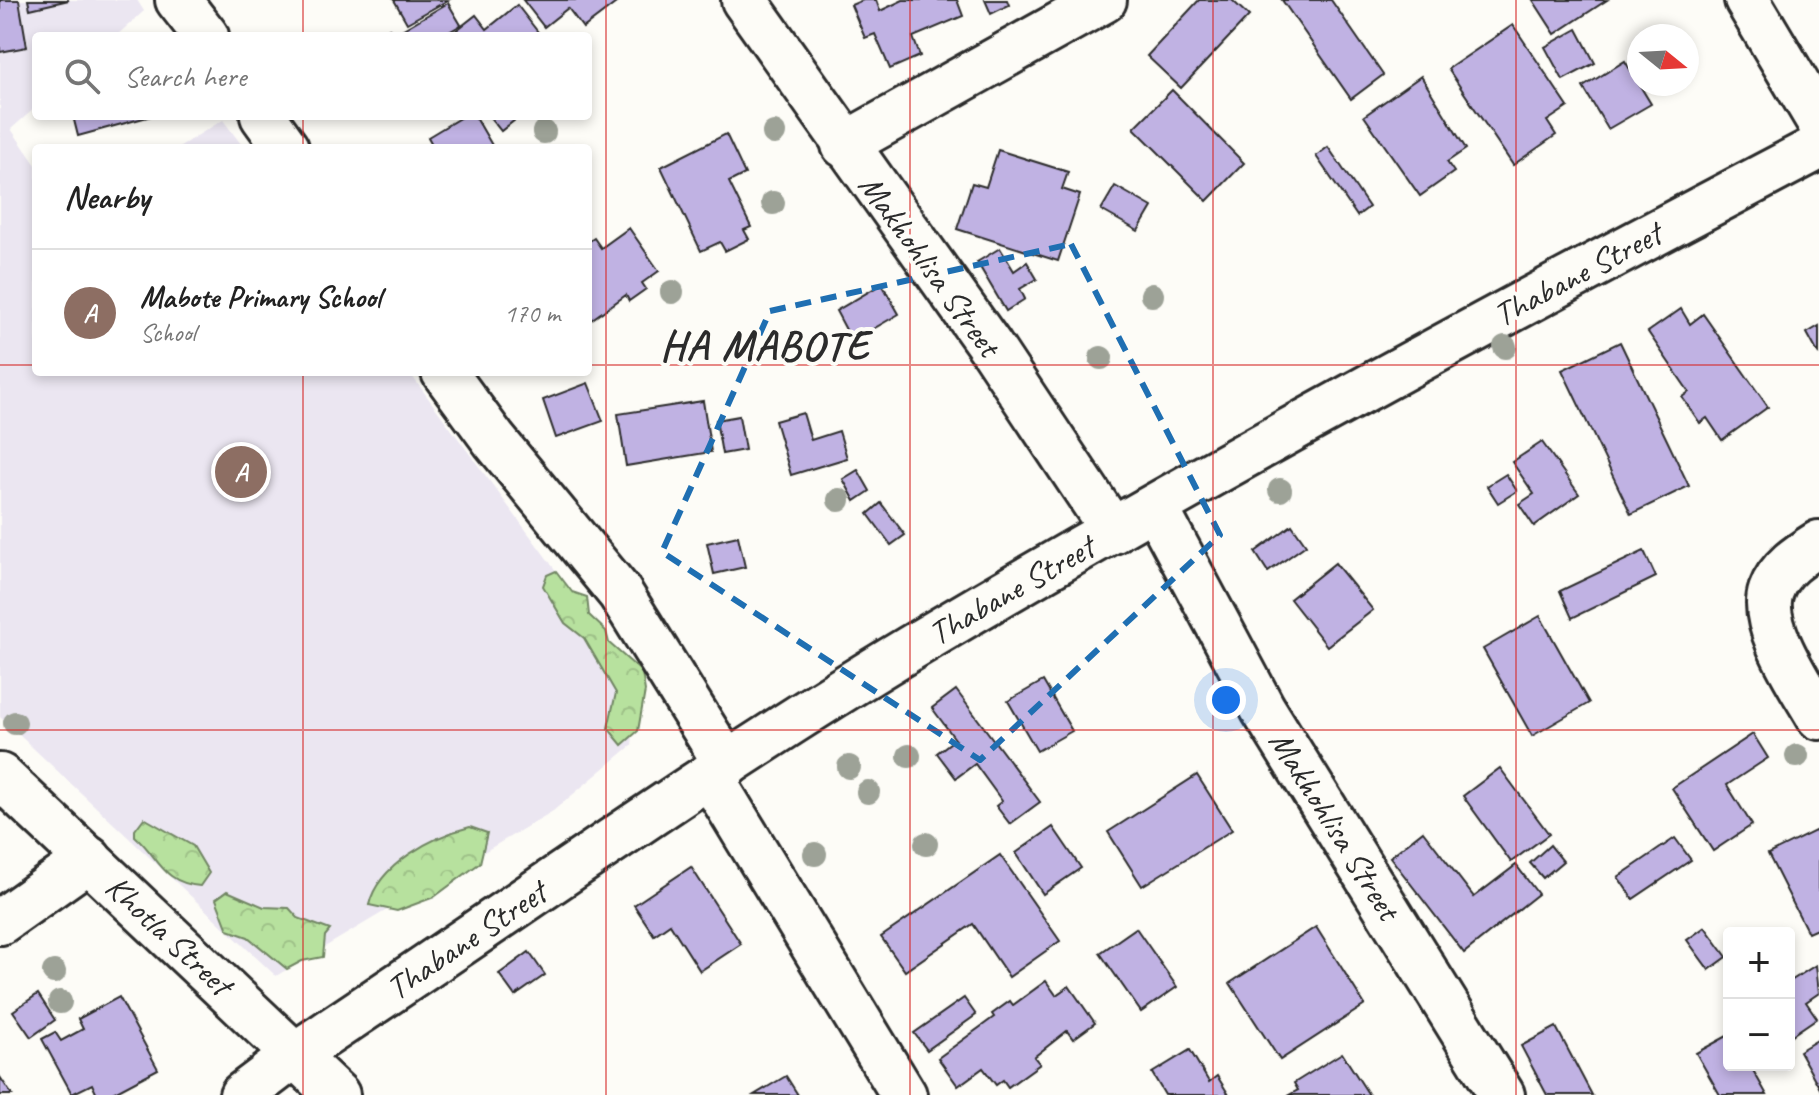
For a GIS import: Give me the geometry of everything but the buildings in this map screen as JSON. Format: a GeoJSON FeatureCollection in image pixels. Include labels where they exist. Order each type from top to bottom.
{"type":"FeatureCollection","features":[{"type":"Feature","properties":{"kind":"street"},"geometry":{"type":"LineString","coordinates":[[178,0],[203,32]]}},
{"type":"Feature","properties":{"kind":"street","name":"Makhohlisa Street"},"geometry":{"type":"LineString","coordinates":[[744,0],[844,145],[990,346],[1113,531]]}},
{"type":"Feature","properties":{"kind":"street"},"geometry":{"type":"LineString","coordinates":[[844,145],[1104,0]]}},
{"type":"Feature","properties":{"kind":"street"},"geometry":{"type":"LineString","coordinates":[[1747,0],[1819,121]]}},
{"type":"Feature","properties":{"kind":"street"},"geometry":{"type":"LineString","coordinates":[[266,120],[283,144]]}},
{"type":"Feature","properties":{"kind":"street","name":"Thabane Street"},"geometry":{"type":"LineString","coordinates":[[242,1095],[296,1054],[719,770],[927,638],[1473,328],[1819,147]]}},
{"type":"Feature","properties":{"kind":"street"},"geometry":{"type":"LineString","coordinates":[[447,376],[494,440],[620,593],[904,1095]]}},
{"type":"Feature","properties":{"kind":"street","name":"Makhohlisa Street"},"geometry":{"type":"LineString","coordinates":[[1155,507],[1263,709],[1502,1095]]}},
{"type":"Feature","properties":{"kind":"street"},"geometry":{"type":"LineString","coordinates":[[1819,543],[1789,563],[1770,592],[1775,641],[1819,717]]}},
{"type":"Feature","properties":{"kind":"street","name":"Khotla Street"},"geometry":{"type":"LineString","coordinates":[[0,776],[337,1095]]}},
{"type":"Feature","properties":{"kind":"street"},"geometry":{"type":"LineString","coordinates":[[0,922],[89,859]]}},
{"type":"Feature","properties":{"kind":"highlighted area"},"geometry":{"type":"Polygon","coordinates":[[[1071,244],[1220,535],[980,760],[662,552],[770,311],[1071,244]]]}},
{"type":"Feature","properties":{"kind":"shaded area"},"geometry":{"type":"Polygon","coordinates":[[[0,0],[137,0],[144,11],[120,32],[32,32],[32,111],[11,129],[32,159],[32,376],[412,376],[639,683],[632,745],[553,811],[276,976],[0,717],[0,0]]]}},
{"type":"Feature","properties":{"kind":"shaded area"},"geometry":{"type":"Polygon","coordinates":[[[223,120],[241,144],[184,144],[223,120]]]}},
{"type":"Feature","properties":{"kind":"green space"},"geometry":{"type":"Polygon","coordinates":[[[556,571],[572,592],[587,597],[589,615],[606,631],[609,643],[642,672],[645,691],[638,731],[622,745],[608,728],[616,693],[584,638],[565,623],[543,586],[547,575],[556,571]]]}},
{"type":"Feature","properties":{"kind":"green space"},"geometry":{"type":"Polygon","coordinates":[[[144,818],[193,846],[209,873],[200,886],[187,884],[169,874],[135,836],[135,830],[144,818]]]}},
{"type":"Feature","properties":{"kind":"green space"},"geometry":{"type":"Polygon","coordinates":[[[470,827],[487,833],[480,863],[434,897],[397,911],[369,905],[383,877],[409,854],[440,837],[470,827]]]}},
{"type":"Feature","properties":{"kind":"green space"},"geometry":{"type":"Polygon","coordinates":[[[227,891],[264,907],[289,908],[298,918],[330,930],[325,936],[323,957],[302,961],[287,969],[248,937],[228,930],[216,899],[227,891]]]}},
{"type":"Feature","properties":{"kind":"place","name":"Mabote Primary School"},"geometry":{"type":"Point","coordinates":[241,472]}},
{"type":"Feature","properties":{"kind":"district","name":"HA MABOTE"},"geometry":{"type":"Point","coordinates":[765,345]}}]}
